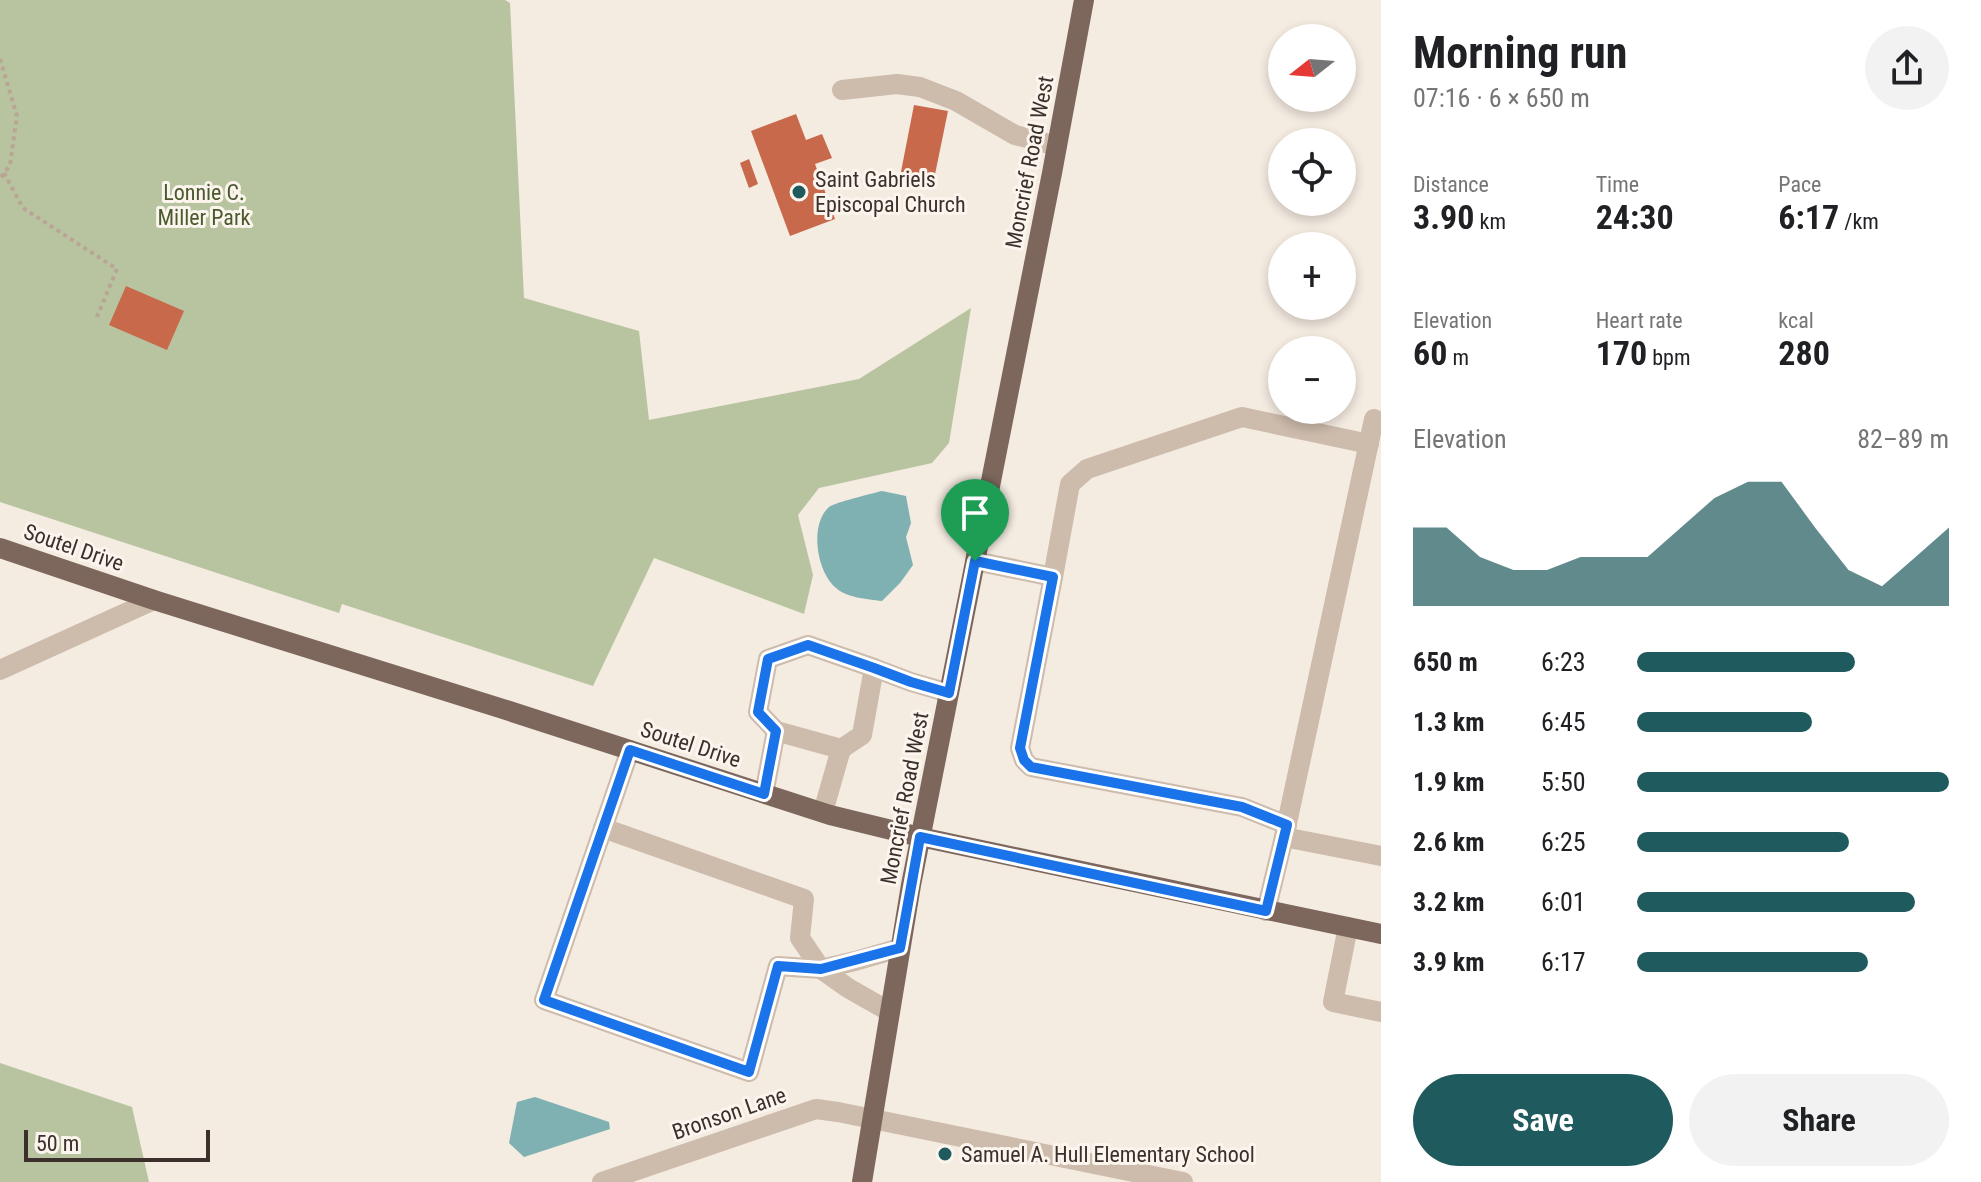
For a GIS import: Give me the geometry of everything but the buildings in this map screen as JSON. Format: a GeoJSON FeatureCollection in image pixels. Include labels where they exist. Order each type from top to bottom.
{"type":"FeatureCollection","features":[{"type":"Feature","properties":{"kind":"main road","name":"Moncrief Road West"},"geometry":{"type":"LineString","coordinates":[[862,1182],[920,837],[1084,0]]}},
{"type":"Feature","properties":{"kind":"main road","name":"Soutel Drive"},"geometry":{"type":"LineString","coordinates":[[0,548],[154,600],[823,812],[920,837],[1381,934]]}},
{"type":"Feature","properties":{"kind":"street"},"geometry":{"type":"LineString","coordinates":[[842,90],[897,84],[920,87],[956,101],[1015,135],[1057,146]]}},
{"type":"Feature","properties":{"kind":"street"},"geometry":{"type":"LineString","coordinates":[[1369,444],[1242,417],[1087,469],[1070,484],[1020,748],[1024,760],[1031,767],[1242,807],[1286,831],[1381,856]]}},
{"type":"Feature","properties":{"kind":"street"},"geometry":{"type":"LineString","coordinates":[[1266,911],[1374,419]]}},
{"type":"Feature","properties":{"kind":"street"},"geometry":{"type":"LineString","coordinates":[[975,561],[1053,577]]}},
{"type":"Feature","properties":{"kind":"street"},"geometry":{"type":"LineString","coordinates":[[2,667],[154,600]]}},
{"type":"Feature","properties":{"kind":"street"},"geometry":{"type":"LineString","coordinates":[[841,749],[776,731],[758,712],[768,659],[808,645],[949,693]]}},
{"type":"Feature","properties":{"kind":"street"},"geometry":{"type":"LineString","coordinates":[[823,812],[841,749],[862,735],[874,668]]}},
{"type":"Feature","properties":{"kind":"street"},"geometry":{"type":"LineString","coordinates":[[764,794],[776,731]]}},
{"type":"Feature","properties":{"kind":"street"},"geometry":{"type":"LineString","coordinates":[[603,828],[804,899],[800,938],[778,966],[749,1072],[544,1000],[603,828],[630,750]]}},
{"type":"Feature","properties":{"kind":"street"},"geometry":{"type":"LineString","coordinates":[[1348,927],[1333,1002],[1381,1012]]}},
{"type":"Feature","properties":{"kind":"street"},"geometry":{"type":"LineString","coordinates":[[800,938],[821,969],[890,1012]]}},
{"type":"Feature","properties":{"kind":"street"},"geometry":{"type":"LineString","coordinates":[[778,966],[821,969],[900,948]]}},
{"type":"Feature","properties":{"kind":"street","name":"Bronson Lane"},"geometry":{"type":"LineString","coordinates":[[602,1182],[816,1109],[1183,1182]]}},
{"type":"Feature","properties":{"kind":"path"},"geometry":{"type":"LineString","coordinates":[[0,59],[17,116],[10,165],[0,179]]}},
{"type":"Feature","properties":{"kind":"path"},"geometry":{"type":"LineString","coordinates":[[4,173],[23,208],[117,269],[96,319]]}},
{"type":"Feature","properties":{"kind":"green space","name":"Lonnie C. Miller Park"},"geometry":{"type":"Polygon","coordinates":[[[0,0],[505,0],[510,3],[524,298],[639,331],[649,420],[859,379],[971,308],[949,443],[932,463],[819,488],[798,515],[813,575],[804,614],[654,558],[593,686],[342,604],[339,613],[0,502],[0,0]]]}},
{"type":"Feature","properties":{"kind":"green space"},"geometry":{"type":"Polygon","coordinates":[[[0,1063],[132,1107],[149,1182],[0,1182],[0,1063]]]}},
{"type":"Feature","properties":{"kind":"water"},"geometry":{"type":"Polygon","coordinates":[[[882,491],[906,496],[911,523],[906,537],[913,565],[882,601],[851,596],[835,587],[820,559],[817,536],[823,515],[829,507],[882,491]]]}},
{"type":"Feature","properties":{"kind":"water"},"geometry":{"type":"Polygon","coordinates":[[[535,1097],[609,1122],[610,1129],[524,1157],[509,1143],[517,1102],[535,1097]]]}},
{"type":"Feature","properties":{"kind":"place","name":"Saint Gabriels Episcopal Church"},"geometry":{"type":"Point","coordinates":[799,192]}},
{"type":"Feature","properties":{"kind":"place","name":"Samuel A. Hull Elementary School"},"geometry":{"type":"Point","coordinates":[945,1154]}},
{"type":"Feature","properties":{"kind":"route"},"geometry":{"type":"LineString","coordinates":[[975,561],[1053,577],[1020,748],[1024,760],[1031,767],[1242,807],[1287,825],[1266,911],[920,837],[900,948],[821,969],[778,966],[749,1072],[544,1000],[630,750],[764,794],[776,731],[758,712],[768,659],[808,645],[949,693],[975,561]]}}]}
